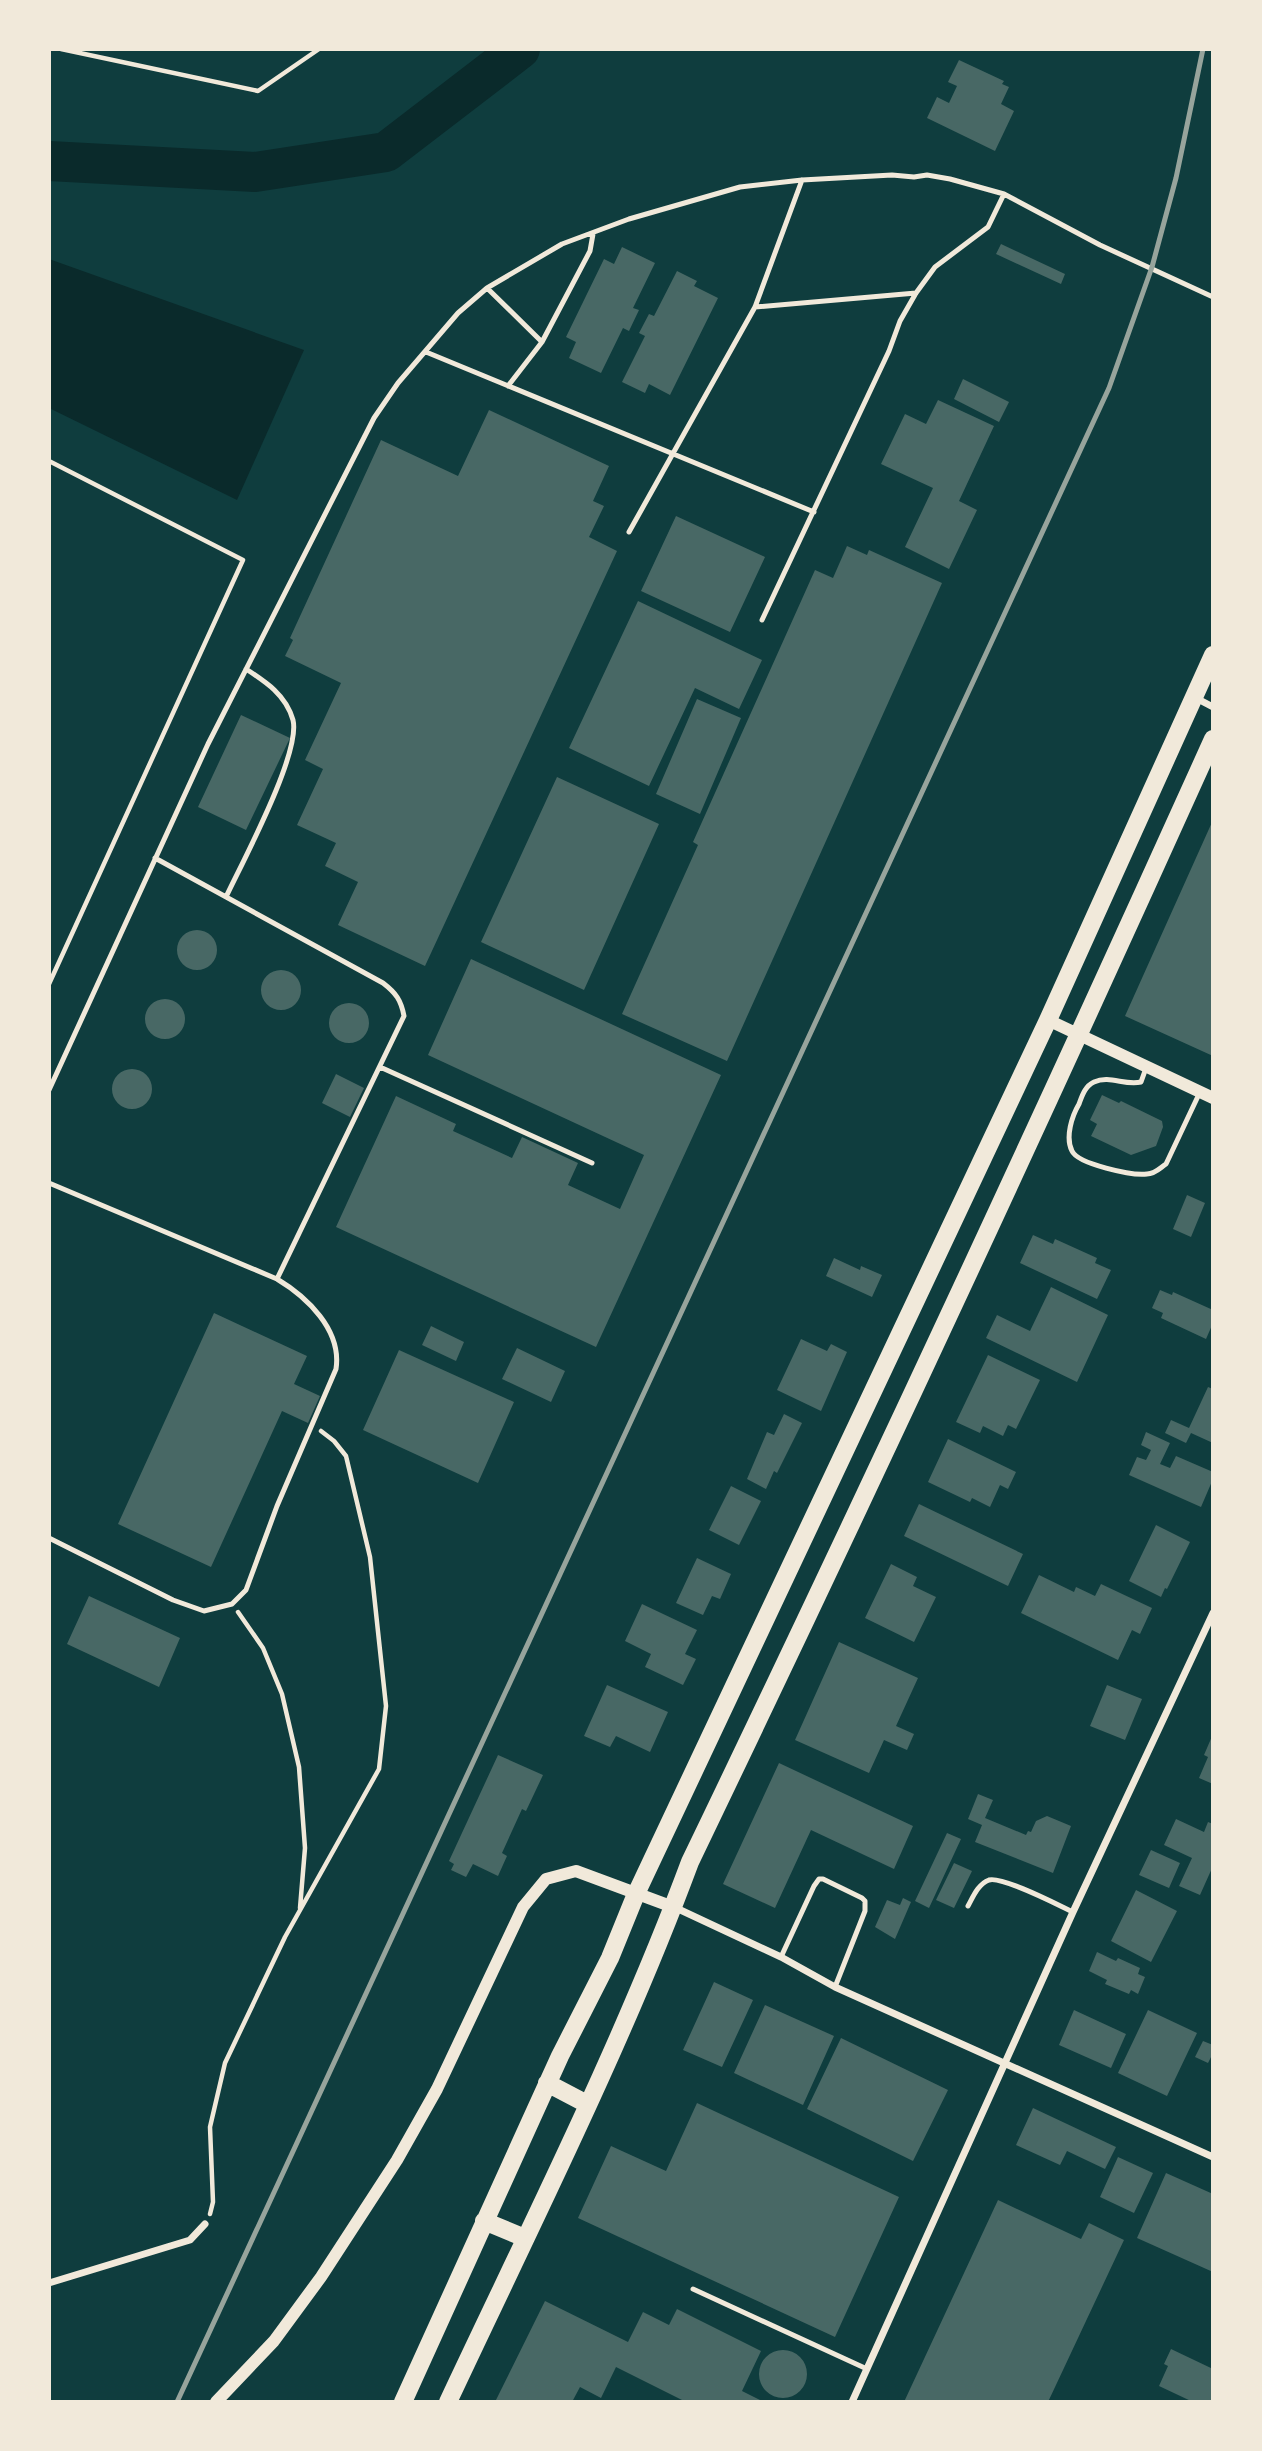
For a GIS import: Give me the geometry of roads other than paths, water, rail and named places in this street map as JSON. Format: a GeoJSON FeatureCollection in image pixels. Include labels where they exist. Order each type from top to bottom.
{"type":"FeatureCollection","features":[{"type":"Feature","properties":{"kind":"main road"},"geometry":{"type":"LineString","coordinates":[[403,2402],[547,2083],[610,1958],[636,1894],[1048,1020],[1213,655]]}},
{"type":"Feature","properties":{"kind":"main road"},"geometry":{"type":"LineString","coordinates":[[448,2402],[587,2104],[690,1862],[906,1410],[1213,739]]}},
{"type":"Feature","properties":{"kind":"main road"},"geometry":{"type":"LineString","coordinates":[[547,2083],[587,2104]]}},
{"type":"Feature","properties":{"kind":"main road"},"geometry":{"type":"LineString","coordinates":[[484,2221],[525,2238]]}},
{"type":"Feature","properties":{"kind":"street"},"geometry":{"type":"LineString","coordinates":[[1193,697],[1213,707]]}},
{"type":"Feature","properties":{"kind":"street"},"geometry":{"type":"LineString","coordinates":[[1048,1020],[1213,1098]]}},
{"type":"Feature","properties":{"kind":"street"},"geometry":{"type":"LineString","coordinates":[[852,2402],[1073,1912],[1213,1614]]}},
{"type":"Feature","properties":{"kind":"street"},"geometry":{"type":"LineString","coordinates":[[218,2401],[274,2341],[321,2277],[397,2160],[437,2089],[523,1907],[546,1879],[576,1871],[673,1906],[781,1957],[835,1987],[1213,2157]]}},
{"type":"Feature","properties":{"kind":"street"},"geometry":{"type":"LineString","coordinates":[[49,2283],[190,2240],[205,2224]]}},
{"type":"Feature","properties":{"kind":"lane"},"geometry":{"type":"LineString","coordinates":[[49,1090],[155,858],[246,669],[374,418],[398,383],[458,313],[487,288],[562,244],[629,219],[740,187],[802,180],[927,175],[1004,194],[1100,245],[1213,297]]}},
{"type":"Feature","properties":{"kind":"lane"},"geometry":{"type":"LineString","coordinates":[[629,532],[755,307],[802,180]]}},
{"type":"Feature","properties":{"kind":"lane"},"geometry":{"type":"LineString","coordinates":[[762,620],[900,321],[916,292],[935,267],[988,227],[1004,194]]}},
{"type":"Feature","properties":{"kind":"lane"},"geometry":{"type":"LineString","coordinates":[[508,386],[542,342],[590,251],[593,234]]}},
{"type":"Feature","properties":{"kind":"lane"},"geometry":{"type":"LineString","coordinates":[[487,288],[542,342]]}},
{"type":"Feature","properties":{"kind":"lane"},"geometry":{"type":"LineString","coordinates":[[755,307],[916,292]]}},
{"type":"Feature","properties":{"kind":"lane"},"geometry":{"type":"LineString","coordinates":[[426,352],[814,512]]}},
{"type":"Feature","properties":{"kind":"lane"},"geometry":{"type":"LineString","coordinates":[[226,897],[287,764],[295,733],[284,700],[270,684],[246,669]]}},
{"type":"Feature","properties":{"kind":"lane"},"geometry":{"type":"LineString","coordinates":[[155,858],[383,983],[399,997],[404,1016],[277,1279]]}},
{"type":"Feature","properties":{"kind":"lane"},"geometry":{"type":"LineString","coordinates":[[380,1066],[592,1163]]}},
{"type":"Feature","properties":{"kind":"lane"},"geometry":{"type":"LineString","coordinates":[[1147,1066],[1141,1082],[1126,1084],[1115,1080],[1099,1080],[1086,1088],[1073,1115],[1070,1135],[1071,1150],[1079,1160],[1147,1175],[1156,1172],[1166,1164],[1200,1092]]}},
{"type":"Feature","properties":{"kind":"lane"},"geometry":{"type":"LineString","coordinates":[[49,1183],[277,1279],[296,1290],[319,1313],[335,1349],[336,1369],[277,1506],[246,1590],[232,1604],[204,1611],[173,1600],[49,1538]]}},
{"type":"Feature","properties":{"kind":"lane"},"geometry":{"type":"LineString","coordinates":[[781,1957],[819,1880],[823,1879],[862,1898],[865,1901],[865,1911],[835,1987]]}},
{"type":"Feature","properties":{"kind":"lane"},"geometry":{"type":"LineString","coordinates":[[968,1906],[982,1884],[995,1879],[1073,1912]]}},
{"type":"Feature","properties":{"kind":"lane"},"geometry":{"type":"LineString","coordinates":[[693,2288],[867,2370]]}},
{"type":"Feature","properties":{"kind":"water"},"geometry":{"type":"Polygon","coordinates":[[[49,259],[304,350],[237,500],[49,408],[49,259]]]}},
{"type":"Feature","properties":{"kind":"waterway"},"geometry":{"type":"LineString","coordinates":[[49,161],[255,172],[386,152],[520,49]]}},
{"type":"Feature","properties":{"kind":"railway"},"geometry":{"type":"LineString","coordinates":[[177,2402],[1109,388],[1152,267],[1176,178],[1203,49]]}}]}
